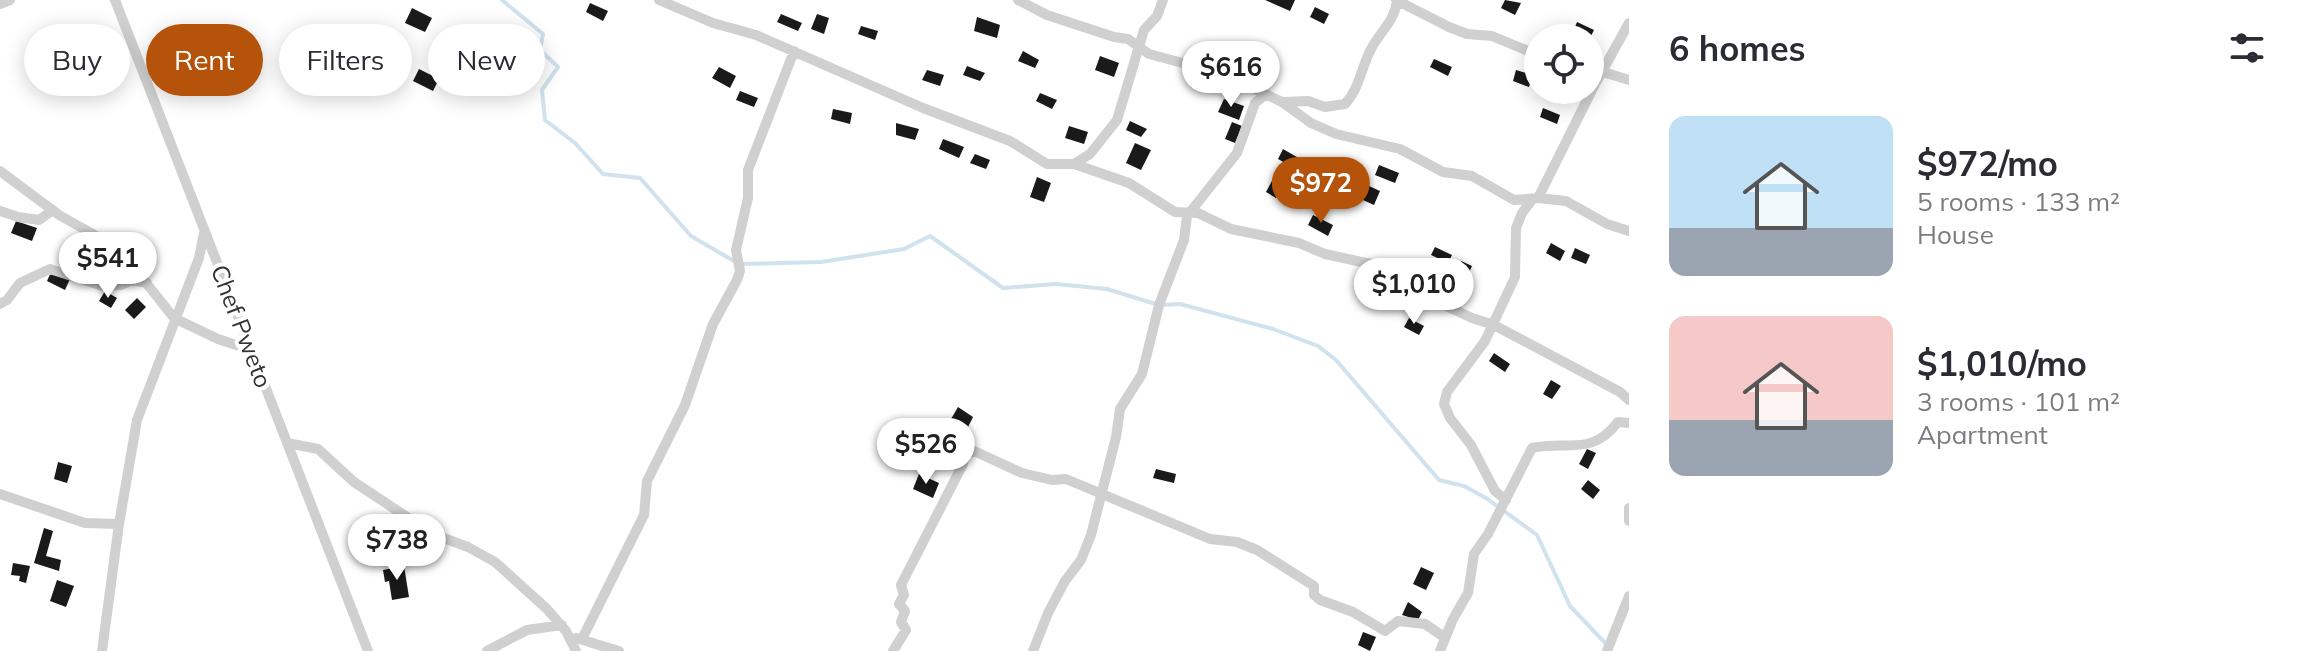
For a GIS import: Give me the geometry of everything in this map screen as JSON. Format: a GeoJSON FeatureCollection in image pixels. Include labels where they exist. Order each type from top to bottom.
{"type":"FeatureCollection","features":[{"type":"Feature","properties":{"kind":"street"},"geometry":{"type":"LineString","coordinates":[[0,4],[10,0]]}},
{"type":"Feature","properties":{"kind":"street","name":"Chef Pweto"},"geometry":{"type":"LineString","coordinates":[[115,0],[368,651]]}},
{"type":"Feature","properties":{"kind":"street"},"geometry":{"type":"LineString","coordinates":[[659,0],[713,23],[756,35],[923,108],[1010,141],[1044,163],[1074,164],[1129,183],[1175,212],[1207,216],[1231,229],[1299,243],[1325,254],[1371,264],[1390,279],[1472,318],[1494,325],[1620,392],[1629,400]]}},
{"type":"Feature","properties":{"kind":"street"},"geometry":{"type":"LineString","coordinates":[[1018,0],[1056,18],[1128,39],[1140,49],[1166,60],[1212,70],[1282,102],[1323,129],[1400,149],[1443,172],[1472,176],[1514,200],[1566,201],[1607,224],[1629,231]]}},
{"type":"Feature","properties":{"kind":"street"},"geometry":{"type":"LineString","coordinates":[[1074,164],[1090,154],[1117,120],[1144,30],[1157,16],[1163,0]]}},
{"type":"Feature","properties":{"kind":"street"},"geometry":{"type":"LineString","coordinates":[[1282,102],[1308,101],[1331,107],[1345,104],[1354,94],[1369,51],[1396,14],[1397,0],[1467,34],[1492,36],[1524,49]]}},
{"type":"Feature","properties":{"kind":"street"},"geometry":{"type":"LineString","coordinates":[[1604,69],[1629,23]]}},
{"type":"Feature","properties":{"kind":"street"},"geometry":{"type":"LineString","coordinates":[[582,639],[644,515],[647,481],[685,405],[704,343],[740,271],[736,250],[748,198],[748,170],[794,51]]}},
{"type":"Feature","properties":{"kind":"street"},"geometry":{"type":"LineString","coordinates":[[1604,71],[1629,80]]}},
{"type":"Feature","properties":{"kind":"street"},"geometry":{"type":"LineString","coordinates":[[1033,651],[1048,613],[1084,553],[1096,518],[1120,409],[1142,374],[1159,305],[1179,254],[1190,212],[1237,153],[1255,103],[1265,95]]}},
{"type":"Feature","properties":{"kind":"street"},"geometry":{"type":"LineString","coordinates":[[1518,220],[1535,199],[1585,104]]}},
{"type":"Feature","properties":{"kind":"street"},"geometry":{"type":"LineString","coordinates":[[0,171],[53,210],[115,247],[131,261],[174,318],[218,339],[251,350]]}},
{"type":"Feature","properties":{"kind":"street"},"geometry":{"type":"LineString","coordinates":[[1506,500],[1495,491],[1471,445],[1450,418],[1444,404],[1447,392],[1494,325],[1515,277],[1518,220],[1514,200]]}},
{"type":"Feature","properties":{"kind":"street"},"geometry":{"type":"LineString","coordinates":[[0,211],[39,220],[53,210]]}},
{"type":"Feature","properties":{"kind":"street"},"geometry":{"type":"LineString","coordinates":[[102,651],[137,420],[199,258],[204,227]]}},
{"type":"Feature","properties":{"kind":"street"},"geometry":{"type":"LineString","coordinates":[[0,304],[20,283],[50,269],[103,286],[121,285],[132,280],[147,283]]}},
{"type":"Feature","properties":{"kind":"street"},"geometry":{"type":"LineString","coordinates":[[1440,651],[1444,637],[1468,593],[1474,554],[1488,534],[1532,448],[1586,446],[1609,433],[1618,422],[1629,423]]}},
{"type":"Feature","properties":{"kind":"street"},"geometry":{"type":"LineString","coordinates":[[287,443],[318,449],[354,482],[413,521],[495,562],[520,582],[562,625],[576,651]]}},
{"type":"Feature","properties":{"kind":"street"},"geometry":{"type":"LineString","coordinates":[[893,651],[906,630],[901,622],[905,611],[899,604],[904,595],[901,585],[967,453],[975,451],[1022,473],[1052,480],[1061,478],[1210,539],[1237,542],[1257,550],[1314,586],[1314,595],[1320,600],[1353,612],[1385,631],[1398,621],[1419,623],[1444,637]]}},
{"type":"Feature","properties":{"kind":"street"},"geometry":{"type":"LineString","coordinates":[[0,494],[85,523],[119,524]]}},
{"type":"Feature","properties":{"kind":"street"},"geometry":{"type":"LineString","coordinates":[[1629,508],[1629,521]]}},
{"type":"Feature","properties":{"kind":"street"},"geometry":{"type":"LineString","coordinates":[[1607,651],[1629,596]]}},
{"type":"Feature","properties":{"kind":"street"},"geometry":{"type":"LineString","coordinates":[[487,651],[527,630],[562,625]]}},
{"type":"Feature","properties":{"kind":"street"},"geometry":{"type":"LineString","coordinates":[[570,637],[619,651]]}},
{"type":"Feature","properties":{"kind":"building"},"geometry":{"type":"Polygon","coordinates":[[[1265,0],[1295,0],[1290,11],[1265,0]]]}},
{"type":"Feature","properties":{"kind":"building"},"geometry":{"type":"Polygon","coordinates":[[[1505,0],[1521,3],[1515,15],[1501,8],[1505,0]]]}},
{"type":"Feature","properties":{"kind":"building"},"geometry":{"type":"Polygon","coordinates":[[[590,3],[608,11],[603,21],[586,12],[590,3]]]}},
{"type":"Feature","properties":{"kind":"building"},"geometry":{"type":"Polygon","coordinates":[[[1315,7],[1329,14],[1324,24],[1310,17],[1315,7]]]}},
{"type":"Feature","properties":{"kind":"building"},"geometry":{"type":"Polygon","coordinates":[[[412,8],[432,18],[425,32],[405,23],[412,8]]]}},
{"type":"Feature","properties":{"kind":"building"},"geometry":{"type":"Polygon","coordinates":[[[781,14],[802,23],[798,31],[777,22],[781,14]]]}},
{"type":"Feature","properties":{"kind":"building"},"geometry":{"type":"Polygon","coordinates":[[[817,14],[829,18],[824,34],[811,29],[817,14]]]}},
{"type":"Feature","properties":{"kind":"building"},"geometry":{"type":"Polygon","coordinates":[[[977,17],[1000,25],[997,38],[974,31],[977,17]]]}},
{"type":"Feature","properties":{"kind":"building"},"geometry":{"type":"Polygon","coordinates":[[[861,26],[878,31],[875,40],[858,34],[861,26]]]}},
{"type":"Feature","properties":{"kind":"building"},"geometry":{"type":"Polygon","coordinates":[[[1023,51],[1039,60],[1035,68],[1018,61],[1023,51]]]}},
{"type":"Feature","properties":{"kind":"building"},"geometry":{"type":"Polygon","coordinates":[[[1100,56],[1119,63],[1114,77],[1095,70],[1100,56]]]}},
{"type":"Feature","properties":{"kind":"building"},"geometry":{"type":"Polygon","coordinates":[[[1434,59],[1452,67],[1448,76],[1430,67],[1434,59]]]}},
{"type":"Feature","properties":{"kind":"building"},"geometry":{"type":"Polygon","coordinates":[[[967,66],[985,73],[980,81],[963,75],[967,66]]]}},
{"type":"Feature","properties":{"kind":"building"},"geometry":{"type":"Polygon","coordinates":[[[719,67],[736,76],[730,88],[712,78],[719,67]]]}},
{"type":"Feature","properties":{"kind":"building"},"geometry":{"type":"Polygon","coordinates":[[[419,69],[428,74],[428,88],[413,81],[419,69]]]}},
{"type":"Feature","properties":{"kind":"building"},"geometry":{"type":"Polygon","coordinates":[[[927,70],[944,75],[940,86],[922,80],[927,70]]]}},
{"type":"Feature","properties":{"kind":"building"},"geometry":{"type":"Polygon","coordinates":[[[1516,70],[1524,72],[1524,85],[1513,81],[1516,70]]]}},
{"type":"Feature","properties":{"kind":"building"},"geometry":{"type":"Polygon","coordinates":[[[740,91],[758,98],[754,107],[736,100],[740,91]]]}},
{"type":"Feature","properties":{"kind":"building"},"geometry":{"type":"Polygon","coordinates":[[[1040,93],[1057,100],[1052,109],[1036,101],[1040,93]]]}},
{"type":"Feature","properties":{"kind":"building"},"geometry":{"type":"Polygon","coordinates":[[[1224,99],[1244,106],[1239,120],[1218,112],[1224,99]]]}},
{"type":"Feature","properties":{"kind":"building"},"geometry":{"type":"Polygon","coordinates":[[[1543,108],[1560,115],[1557,124],[1540,117],[1543,108]]]}},
{"type":"Feature","properties":{"kind":"building"},"geometry":{"type":"Polygon","coordinates":[[[833,109],[852,113],[850,124],[831,119],[833,109]]]}},
{"type":"Feature","properties":{"kind":"building"},"geometry":{"type":"Polygon","coordinates":[[[1130,121],[1147,129],[1141,137],[1126,130],[1130,121]]]}},
{"type":"Feature","properties":{"kind":"building"},"geometry":{"type":"Polygon","coordinates":[[[1232,122],[1242,126],[1235,143],[1225,139],[1232,122]]]}},
{"type":"Feature","properties":{"kind":"building"},"geometry":{"type":"Polygon","coordinates":[[[896,123],[919,129],[915,140],[896,135],[896,123]]]}},
{"type":"Feature","properties":{"kind":"building"},"geometry":{"type":"Polygon","coordinates":[[[1069,126],[1088,132],[1084,144],[1065,138],[1069,126]]]}},
{"type":"Feature","properties":{"kind":"building"},"geometry":{"type":"Polygon","coordinates":[[[943,139],[964,147],[959,158],[939,149],[943,139]]]}},
{"type":"Feature","properties":{"kind":"building"},"geometry":{"type":"Polygon","coordinates":[[[1135,143],[1151,150],[1141,170],[1126,163],[1135,143]]]}},
{"type":"Feature","properties":{"kind":"building"},"geometry":{"type":"Polygon","coordinates":[[[1283,149],[1302,160],[1296,169],[1278,159],[1283,149]]]}},
{"type":"Feature","properties":{"kind":"building"},"geometry":{"type":"Polygon","coordinates":[[[975,154],[990,160],[986,169],[970,163],[975,154]]]}},
{"type":"Feature","properties":{"kind":"building"},"geometry":{"type":"Polygon","coordinates":[[[1379,165],[1399,173],[1395,183],[1375,175],[1379,165]]]}},
{"type":"Feature","properties":{"kind":"building"},"geometry":{"type":"Polygon","coordinates":[[[1037,177],[1051,183],[1044,202],[1030,197],[1037,177]]]}},
{"type":"Feature","properties":{"kind":"building"},"geometry":{"type":"Polygon","coordinates":[[[1274,177],[1284,182],[1276,198],[1266,192],[1274,177]]]}},
{"type":"Feature","properties":{"kind":"building"},"geometry":{"type":"Polygon","coordinates":[[[1369,186],[1380,191],[1374,205],[1363,200],[1369,186]]]}},
{"type":"Feature","properties":{"kind":"building"},"geometry":{"type":"Polygon","coordinates":[[[1313,215],[1333,225],[1328,236],[1308,225],[1313,215]]]}},
{"type":"Feature","properties":{"kind":"building"},"geometry":{"type":"Polygon","coordinates":[[[16,221],[37,228],[32,241],[11,233],[16,221]]]}},
{"type":"Feature","properties":{"kind":"building"},"geometry":{"type":"Polygon","coordinates":[[[1551,243],[1565,251],[1560,261],[1546,253],[1551,243]]]}},
{"type":"Feature","properties":{"kind":"building"},"geometry":{"type":"Polygon","coordinates":[[[1435,247],[1452,255],[1448,263],[1431,255],[1435,247]]]}},
{"type":"Feature","properties":{"kind":"building"},"geometry":{"type":"Polygon","coordinates":[[[1575,248],[1590,255],[1586,264],[1571,258],[1575,248]]]}},
{"type":"Feature","properties":{"kind":"building"},"geometry":{"type":"Polygon","coordinates":[[[1461,261],[1472,266],[1461,291],[1450,286],[1461,261]]]}},
{"type":"Feature","properties":{"kind":"building"},"geometry":{"type":"Polygon","coordinates":[[[52,270],[70,279],[65,290],[47,281],[52,270]]]}},
{"type":"Feature","properties":{"kind":"building"},"geometry":{"type":"Polygon","coordinates":[[[105,291],[117,298],[111,308],[99,301],[105,291]]]}},
{"type":"Feature","properties":{"kind":"building"},"geometry":{"type":"Polygon","coordinates":[[[137,298],[146,307],[134,319],[125,310],[137,298]]]}},
{"type":"Feature","properties":{"kind":"building"},"geometry":{"type":"Polygon","coordinates":[[[1409,318],[1424,326],[1419,335],[1404,327],[1409,318]]]}},
{"type":"Feature","properties":{"kind":"building"},"geometry":{"type":"Polygon","coordinates":[[[1494,353],[1510,364],[1505,372],[1489,361],[1494,353]]]}},
{"type":"Feature","properties":{"kind":"building"},"geometry":{"type":"Polygon","coordinates":[[[1551,380],[1561,386],[1552,399],[1543,394],[1551,380]]]}},
{"type":"Feature","properties":{"kind":"building"},"geometry":{"type":"Polygon","coordinates":[[[958,407],[973,417],[967,429],[951,419],[958,407]]]}},
{"type":"Feature","properties":{"kind":"building"},"geometry":{"type":"Polygon","coordinates":[[[1587,449],[1596,453],[1588,469],[1579,464],[1587,449]]]}},
{"type":"Feature","properties":{"kind":"building"},"geometry":{"type":"Polygon","coordinates":[[[58,462],[72,466],[67,483],[54,479],[58,462]]]}},
{"type":"Feature","properties":{"kind":"building"},"geometry":{"type":"Polygon","coordinates":[[[1156,469],[1176,474],[1174,483],[1153,478],[1156,469]]]}},
{"type":"Feature","properties":{"kind":"building"},"geometry":{"type":"Polygon","coordinates":[[[919,474],[939,483],[933,498],[913,489],[919,474]]]}},
{"type":"Feature","properties":{"kind":"building"},"geometry":{"type":"Polygon","coordinates":[[[1588,480],[1600,490],[1593,499],[1581,489],[1588,480]]]}},
{"type":"Feature","properties":{"kind":"building"},"geometry":{"type":"Polygon","coordinates":[[[44,528],[53,531],[46,556],[61,560],[59,571],[34,563],[44,528]]]}},
{"type":"Feature","properties":{"kind":"building"},"geometry":{"type":"Polygon","coordinates":[[[13,563],[30,566],[26,583],[19,581],[20,576],[11,575],[13,563]]]}},
{"type":"Feature","properties":{"kind":"building"},"geometry":{"type":"Polygon","coordinates":[[[404,566],[409,597],[392,600],[389,581],[385,582],[383,570],[404,566]]]}},
{"type":"Feature","properties":{"kind":"building"},"geometry":{"type":"Polygon","coordinates":[[[1421,567],[1434,573],[1426,590],[1413,584],[1421,567]]]}},
{"type":"Feature","properties":{"kind":"building"},"geometry":{"type":"Polygon","coordinates":[[[57,580],[74,586],[66,607],[50,601],[57,580]]]}},
{"type":"Feature","properties":{"kind":"building"},"geometry":{"type":"Polygon","coordinates":[[[1408,602],[1422,612],[1418,620],[1402,615],[1408,602]]]}},
{"type":"Feature","properties":{"kind":"building"},"geometry":{"type":"Polygon","coordinates":[[[1363,632],[1376,637],[1370,651],[1358,645],[1363,632]]]}},
{"type":"Feature","properties":{"kind":"waterway"},"geometry":{"type":"LineString","coordinates":[[502,0],[543,34],[540,50],[558,67],[542,90],[545,120],[575,143],[603,174],[640,178],[691,236],[739,264],[821,262],[904,249],[930,236],[1003,288],[1056,284],[1107,289],[1159,305],[1180,304],[1273,329],[1318,346],[1336,360],[1439,480],[1464,486],[1486,498],[1537,535],[1570,606],[1607,645]]}}]}
